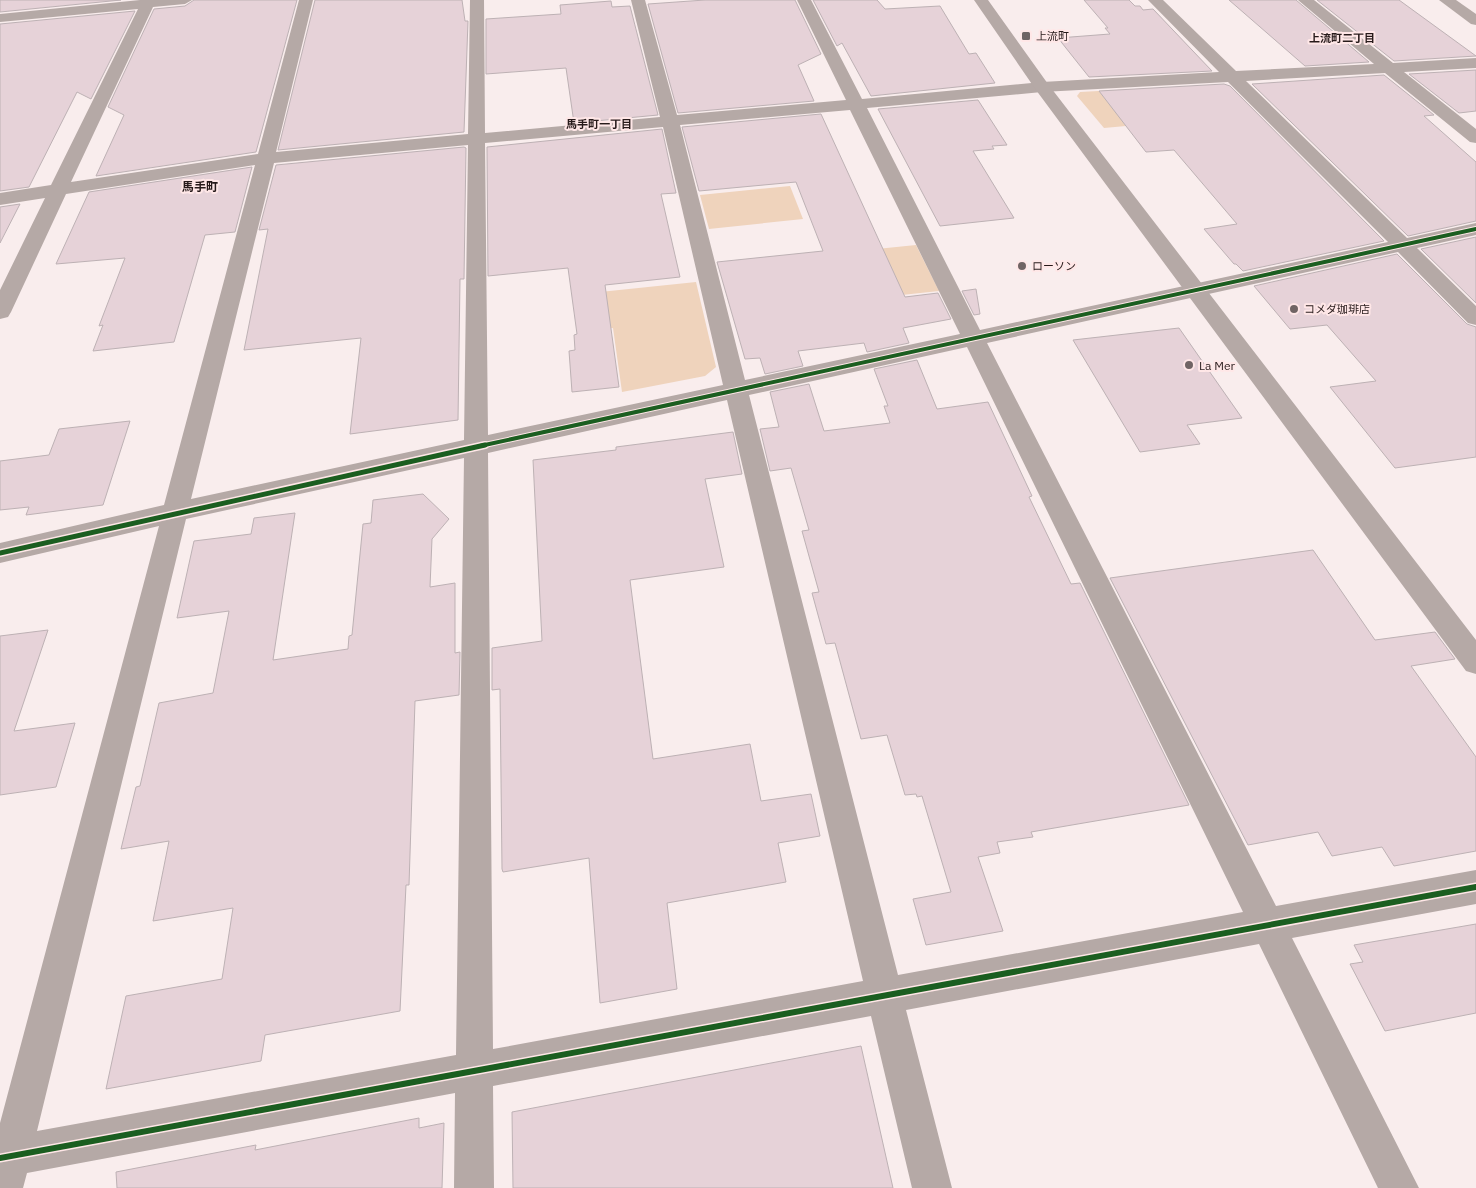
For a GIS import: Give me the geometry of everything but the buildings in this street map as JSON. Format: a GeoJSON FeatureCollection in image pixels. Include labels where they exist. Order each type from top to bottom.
{"type":"FeatureCollection","features":[{"type":"Feature","properties":{"kind":"street"},"geometry":{"type":"LineString","coordinates":[[0,18],[185,0]]}},
{"type":"Feature","properties":{"kind":"street"},"geometry":{"type":"LineString","coordinates":[[306,0],[176,512],[5,1167],[474,1070],[1476,887]]}},
{"type":"Feature","properties":{"kind":"street"},"geometry":{"type":"LineString","coordinates":[[474,1188],[474,448],[478,139],[477,0]]}},
{"type":"Feature","properties":{"kind":"street"},"geometry":{"type":"LineString","coordinates":[[638,0],[670,121],[932,1188]]}},
{"type":"Feature","properties":{"kind":"street"},"geometry":{"type":"LineString","coordinates":[[804,0],[858,104],[973,338],[1399,1188]]}},
{"type":"Feature","properties":{"kind":"street"},"geometry":{"type":"LineString","coordinates":[[980,0],[1042,87],[1476,662]]}},
{"type":"Feature","properties":{"kind":"street"},"geometry":{"type":"LineString","coordinates":[[1156,0],[1476,318]]}},
{"type":"Feature","properties":{"kind":"street"},"geometry":{"type":"LineString","coordinates":[[1306,0],[1476,138]]}},
{"type":"Feature","properties":{"kind":"street"},"geometry":{"type":"LineString","coordinates":[[1446,0],[1476,21]]}},
{"type":"Feature","properties":{"kind":"street"},"geometry":{"type":"LineString","coordinates":[[0,312],[148,3]]}},
{"type":"Feature","properties":{"kind":"street"},"geometry":{"type":"LineString","coordinates":[[0,199],[266,158],[1042,87],[1476,63]]}},
{"type":"Feature","properties":{"kind":"street"},"geometry":{"type":"LineString","coordinates":[[0,553],[176,512],[1476,229]]}},
{"type":"Feature","properties":{"kind":"shaded area"},"geometry":{"type":"Polygon","coordinates":[[[1153,88],[1181,121],[1104,128],[1077,96],[1080,92],[1153,88]]]}},
{"type":"Feature","properties":{"kind":"shaded area"},"geometry":{"type":"Polygon","coordinates":[[[790,186],[803,219],[709,229],[700,195],[790,186]]]}},
{"type":"Feature","properties":{"kind":"shaded area"},"geometry":{"type":"Polygon","coordinates":[[[916,245],[939,291],[836,302],[818,255],[916,245]]]}},
{"type":"Feature","properties":{"kind":"shaded area"},"geometry":{"type":"Polygon","coordinates":[[[696,282],[716,367],[705,376],[622,392],[613,328],[605,329],[600,292],[696,282]]]}},
{"type":"Feature","properties":{"kind":"cycle path"},"geometry":{"type":"LineString","coordinates":[[0,553],[176,512],[1476,229]]}},
{"type":"Feature","properties":{"kind":"cycle path"},"geometry":{"type":"LineString","coordinates":[[0,1158],[1476,887]]}},
{"type":"Feature","properties":{"kind":"place","name":"上流町"},"geometry":{"type":"Point","coordinates":[1026,36]}},
{"type":"Feature","properties":{"kind":"place","name":"ローソン"},"geometry":{"type":"Point","coordinates":[1022,266]}},
{"type":"Feature","properties":{"kind":"place","name":"コメダ珈琲店"},"geometry":{"type":"Point","coordinates":[1294,309]}},
{"type":"Feature","properties":{"kind":"place","name":"La Mer"},"geometry":{"type":"Point","coordinates":[1189,365]}},
{"type":"Feature","properties":{"kind":"district","name":"上流町二丁目"},"geometry":{"type":"Point","coordinates":[1342,38]}},
{"type":"Feature","properties":{"kind":"district","name":"馬手町一丁目"},"geometry":{"type":"Point","coordinates":[599,124]}},
{"type":"Feature","properties":{"kind":"district","name":"馬手町"},"geometry":{"type":"Point","coordinates":[200,186]}}]}
